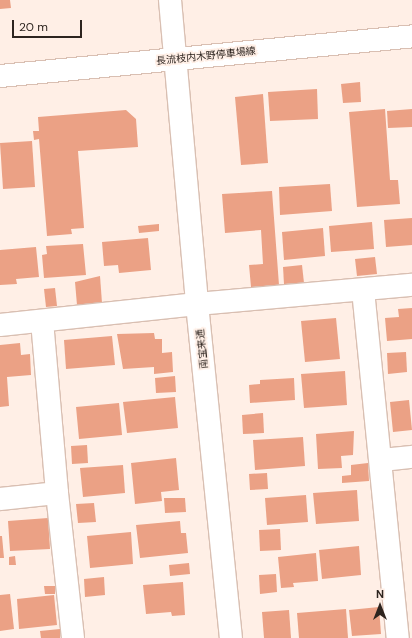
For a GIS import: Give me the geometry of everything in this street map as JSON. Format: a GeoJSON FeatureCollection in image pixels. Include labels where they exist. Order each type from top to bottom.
{"type":"FeatureCollection","features":[{"type":"Feature","properties":{"kind":"street","name":"南宝来通"},"geometry":{"type":"LineString","coordinates":[[170,0],[177,59],[197,304],[231,638]]}},
{"type":"Feature","properties":{"kind":"street","name":"長流枝内木野停車場線"},"geometry":{"type":"LineString","coordinates":[[0,76],[412,36]]}},
{"type":"Feature","properties":{"kind":"street"},"geometry":{"type":"LineString","coordinates":[[0,325],[197,304],[412,286]]}},
{"type":"Feature","properties":{"kind":"street"},"geometry":{"type":"LineString","coordinates":[[363,290],[403,631]]}},
{"type":"Feature","properties":{"kind":"street"},"geometry":{"type":"LineString","coordinates":[[42,320],[57,493],[73,638]]}},
{"type":"Feature","properties":{"kind":"street"},"geometry":{"type":"LineString","coordinates":[[382,460],[412,457]]}},
{"type":"Feature","properties":{"kind":"street"},"geometry":{"type":"LineString","coordinates":[[0,499],[57,493]]}},
{"type":"Feature","properties":{"kind":"building"},"geometry":{"type":"Polygon","coordinates":[[[0,0],[10,0],[11,8],[0,9],[0,0]]]}},
{"type":"Feature","properties":{"kind":"building"},"geometry":{"type":"Polygon","coordinates":[[[360,82],[361,102],[343,103],[341,84],[360,82]]]}},
{"type":"Feature","properties":{"kind":"building"},"geometry":{"type":"Polygon","coordinates":[[[317,89],[318,119],[270,121],[268,92],[317,89]]]}},
{"type":"Feature","properties":{"kind":"building"},"geometry":{"type":"Polygon","coordinates":[[[263,94],[268,163],[241,165],[235,97],[263,94]]]}},
{"type":"Feature","properties":{"kind":"building"},"geometry":{"type":"Polygon","coordinates":[[[385,109],[390,180],[398,180],[400,204],[357,207],[349,112],[385,109]]]}},
{"type":"Feature","properties":{"kind":"building"},"geometry":{"type":"Polygon","coordinates":[[[412,109],[412,127],[388,128],[387,111],[412,109]]]}},
{"type":"Feature","properties":{"kind":"building"},"geometry":{"type":"Polygon","coordinates":[[[126,110],[136,119],[138,147],[78,151],[84,228],[71,229],[72,234],[47,236],[39,139],[34,140],[33,131],[39,131],[38,117],[126,110]]]}},
{"type":"Feature","properties":{"kind":"building"},"geometry":{"type":"Polygon","coordinates":[[[32,141],[35,187],[3,189],[0,143],[32,141]]]}},
{"type":"Feature","properties":{"kind":"building"},"geometry":{"type":"Polygon","coordinates":[[[330,184],[332,211],[280,215],[279,187],[330,184]]]}},
{"type":"Feature","properties":{"kind":"building"},"geometry":{"type":"Polygon","coordinates":[[[272,191],[279,285],[251,287],[249,265],[263,264],[261,230],[225,233],[222,194],[272,191]]]}},
{"type":"Feature","properties":{"kind":"building"},"geometry":{"type":"Polygon","coordinates":[[[412,218],[412,245],[386,247],[384,220],[412,218]]]}},
{"type":"Feature","properties":{"kind":"building"},"geometry":{"type":"Polygon","coordinates":[[[372,222],[374,249],[331,252],[329,226],[372,222]]]}},
{"type":"Feature","properties":{"kind":"building"},"geometry":{"type":"Polygon","coordinates":[[[159,224],[159,231],[139,233],[138,226],[159,224]]]}},
{"type":"Feature","properties":{"kind":"building"},"geometry":{"type":"Polygon","coordinates":[[[323,228],[325,256],[284,260],[282,232],[323,228]]]}},
{"type":"Feature","properties":{"kind":"building"},"geometry":{"type":"Polygon","coordinates":[[[148,238],[151,270],[119,273],[118,265],[104,266],[102,242],[148,238]]]}},
{"type":"Feature","properties":{"kind":"building"},"geometry":{"type":"Polygon","coordinates":[[[83,244],[86,275],[44,278],[42,255],[47,254],[46,246],[83,244]]]}},
{"type":"Feature","properties":{"kind":"building"},"geometry":{"type":"Polygon","coordinates":[[[36,247],[39,277],[16,279],[17,284],[0,285],[0,250],[36,247]]]}},
{"type":"Feature","properties":{"kind":"building"},"geometry":{"type":"Polygon","coordinates":[[[375,257],[377,274],[357,276],[355,259],[375,257]]]}},
{"type":"Feature","properties":{"kind":"building"},"geometry":{"type":"Polygon","coordinates":[[[302,265],[304,283],[284,284],[283,267],[302,265]]]}},
{"type":"Feature","properties":{"kind":"building"},"geometry":{"type":"Polygon","coordinates":[[[100,276],[102,303],[77,305],[75,282],[100,276]]]}},
{"type":"Feature","properties":{"kind":"building"},"geometry":{"type":"Polygon","coordinates":[[[55,288],[57,306],[46,307],[44,289],[55,288]]]}},
{"type":"Feature","properties":{"kind":"building"},"geometry":{"type":"Polygon","coordinates":[[[412,308],[412,339],[387,341],[385,318],[399,317],[398,309],[412,308]]]}},
{"type":"Feature","properties":{"kind":"building"},"geometry":{"type":"Polygon","coordinates":[[[336,318],[340,359],[305,362],[301,321],[336,318]]]}},
{"type":"Feature","properties":{"kind":"building"},"geometry":{"type":"Polygon","coordinates":[[[154,333],[155,339],[162,339],[162,353],[172,352],[173,372],[154,374],[154,367],[123,369],[117,334],[154,333]]]}},
{"type":"Feature","properties":{"kind":"building"},"geometry":{"type":"Polygon","coordinates":[[[112,336],[115,365],[66,369],[64,340],[112,336]]]}},
{"type":"Feature","properties":{"kind":"building"},"geometry":{"type":"Polygon","coordinates":[[[20,343],[21,355],[30,354],[31,375],[7,377],[9,406],[0,407],[0,345],[20,343]]]}},
{"type":"Feature","properties":{"kind":"building"},"geometry":{"type":"Polygon","coordinates":[[[406,352],[407,372],[388,374],[387,353],[406,352]]]}},
{"type":"Feature","properties":{"kind":"building"},"geometry":{"type":"Polygon","coordinates":[[[345,371],[347,405],[304,408],[301,374],[345,371]]]}},
{"type":"Feature","properties":{"kind":"building"},"geometry":{"type":"Polygon","coordinates":[[[175,376],[176,392],[156,393],[155,378],[175,376]]]}},
{"type":"Feature","properties":{"kind":"building"},"geometry":{"type":"Polygon","coordinates":[[[294,378],[295,400],[250,403],[249,385],[260,384],[260,380],[294,378]]]}},
{"type":"Feature","properties":{"kind":"building"},"geometry":{"type":"Polygon","coordinates":[[[175,397],[178,428],[127,433],[123,402],[175,397]]]}},
{"type":"Feature","properties":{"kind":"building"},"geometry":{"type":"Polygon","coordinates":[[[409,400],[412,430],[393,432],[390,402],[409,400]]]}},
{"type":"Feature","properties":{"kind":"building"},"geometry":{"type":"Polygon","coordinates":[[[119,403],[122,435],[79,439],[76,407],[119,403]]]}},
{"type":"Feature","properties":{"kind":"building"},"geometry":{"type":"Polygon","coordinates":[[[263,413],[264,433],[243,434],[242,415],[263,413]]]}},
{"type":"Feature","properties":{"kind":"building"},"geometry":{"type":"Polygon","coordinates":[[[354,431],[353,455],[341,456],[342,468],[318,469],[316,434],[354,431]]]}},
{"type":"Feature","properties":{"kind":"building"},"geometry":{"type":"Polygon","coordinates":[[[303,437],[305,466],[255,470],[253,440],[303,437]]]}},
{"type":"Feature","properties":{"kind":"building"},"geometry":{"type":"Polygon","coordinates":[[[87,445],[88,463],[72,464],[71,446],[87,445]]]}},
{"type":"Feature","properties":{"kind":"building"},"geometry":{"type":"Polygon","coordinates":[[[176,458],[179,490],[161,492],[162,501],[135,504],[131,463],[176,458]]]}},
{"type":"Feature","properties":{"kind":"building"},"geometry":{"type":"Polygon","coordinates":[[[368,463],[369,481],[342,483],[342,476],[351,475],[351,465],[368,463]]]}},
{"type":"Feature","properties":{"kind":"building"},"geometry":{"type":"Polygon","coordinates":[[[123,465],[125,493],[83,497],[80,468],[123,465]]]}},
{"type":"Feature","properties":{"kind":"building"},"geometry":{"type":"Polygon","coordinates":[[[267,473],[268,489],[250,490],[249,474],[267,473]]]}},
{"type":"Feature","properties":{"kind":"building"},"geometry":{"type":"Polygon","coordinates":[[[357,490],[359,521],[316,524],[313,493],[357,490]]]}},
{"type":"Feature","properties":{"kind":"building"},"geometry":{"type":"Polygon","coordinates":[[[306,495],[308,522],[267,525],[265,498],[306,495]]]}},
{"type":"Feature","properties":{"kind":"building"},"geometry":{"type":"Polygon","coordinates":[[[164,498],[185,498],[186,512],[165,513],[164,498]]]}},
{"type":"Feature","properties":{"kind":"building"},"geometry":{"type":"Polygon","coordinates":[[[94,503],[96,522],[78,523],[76,504],[94,503]]]}},
{"type":"Feature","properties":{"kind":"building"},"geometry":{"type":"Polygon","coordinates":[[[48,518],[50,549],[10,551],[8,521],[48,518]]]}},
{"type":"Feature","properties":{"kind":"building"},"geometry":{"type":"Polygon","coordinates":[[[180,521],[181,533],[186,533],[188,553],[140,558],[136,525],[180,521]]]}},
{"type":"Feature","properties":{"kind":"building"},"geometry":{"type":"Polygon","coordinates":[[[280,529],[281,550],[260,551],[259,530],[280,529]]]}},
{"type":"Feature","properties":{"kind":"building"},"geometry":{"type":"Polygon","coordinates":[[[131,532],[133,564],[90,568],[87,536],[131,532]]]}},
{"type":"Feature","properties":{"kind":"building"},"geometry":{"type":"Polygon","coordinates":[[[0,536],[2,536],[4,558],[0,558],[0,536]]]}},
{"type":"Feature","properties":{"kind":"building"},"geometry":{"type":"Polygon","coordinates":[[[359,546],[361,575],[322,579],[319,550],[359,546]]]}},
{"type":"Feature","properties":{"kind":"building"},"geometry":{"type":"Polygon","coordinates":[[[316,553],[318,581],[293,583],[294,587],[281,588],[278,557],[316,553]]]}},
{"type":"Feature","properties":{"kind":"building"},"geometry":{"type":"Polygon","coordinates":[[[15,556],[16,565],[9,565],[9,557],[15,556]]]}},
{"type":"Feature","properties":{"kind":"building"},"geometry":{"type":"Polygon","coordinates":[[[189,563],[190,574],[170,576],[169,565],[189,563]]]}},
{"type":"Feature","properties":{"kind":"building"},"geometry":{"type":"Polygon","coordinates":[[[276,574],[277,592],[260,594],[259,575],[276,574]]]}},
{"type":"Feature","properties":{"kind":"building"},"geometry":{"type":"Polygon","coordinates":[[[104,577],[105,595],[85,597],[84,579],[104,577]]]}},
{"type":"Feature","properties":{"kind":"building"},"geometry":{"type":"Polygon","coordinates":[[[183,582],[185,615],[172,616],[171,612],[146,614],[143,585],[183,582]]]}},
{"type":"Feature","properties":{"kind":"building"},"geometry":{"type":"Polygon","coordinates":[[[44,586],[55,586],[55,594],[45,594],[44,586]]]}},
{"type":"Feature","properties":{"kind":"building"},"geometry":{"type":"Polygon","coordinates":[[[10,594],[14,629],[0,631],[0,595],[10,594]]]}},
{"type":"Feature","properties":{"kind":"building"},"geometry":{"type":"Polygon","coordinates":[[[54,595],[57,625],[19,629],[17,599],[54,595]]]}},
{"type":"Feature","properties":{"kind":"building"},"geometry":{"type":"Polygon","coordinates":[[[379,607],[381,634],[352,636],[349,610],[379,607]]]}},
{"type":"Feature","properties":{"kind":"building"},"geometry":{"type":"Polygon","coordinates":[[[346,609],[348,638],[299,638],[297,613],[346,609]]]}},
{"type":"Feature","properties":{"kind":"building"},"geometry":{"type":"Polygon","coordinates":[[[289,610],[291,638],[264,638],[262,612],[289,610]]]}},
{"type":"Feature","properties":{"kind":"building"},"geometry":{"type":"Polygon","coordinates":[[[60,629],[60,638],[41,638],[40,631],[60,629]]]}}]}
